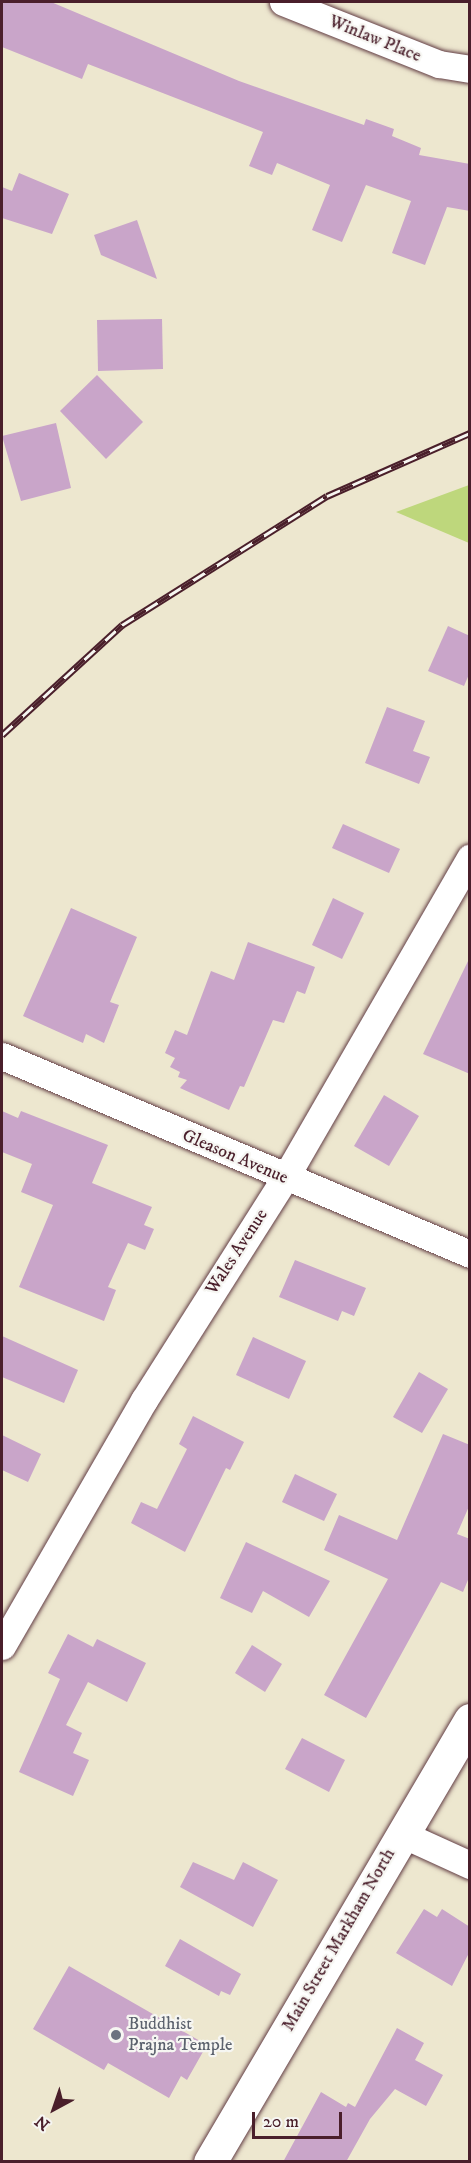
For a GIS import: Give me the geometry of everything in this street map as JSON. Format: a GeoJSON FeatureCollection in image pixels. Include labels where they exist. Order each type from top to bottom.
{"type":"FeatureCollection","features":[{"type":"Feature","properties":{"kind":"main road","name":"Main Street Markham North"},"geometry":{"type":"LineString","coordinates":[[210,2162],[470,1720]]}},
{"type":"Feature","properties":{"kind":"street","name":"Winlaw Place"},"geometry":{"type":"LineString","coordinates":[[283,2],[439,64],[470,69]]}},
{"type":"Feature","properties":{"kind":"street","name":"Wales Avenue"},"geometry":{"type":"LineString","coordinates":[[2,1646],[150,1390],[285,1178],[470,857]]}},
{"type":"Feature","properties":{"kind":"street","name":"Gleason Avenue"},"geometry":{"type":"LineString","coordinates":[[2,1056],[285,1178],[470,1254]]}},
{"type":"Feature","properties":{"kind":"street"},"geometry":{"type":"LineString","coordinates":[[402,1834],[470,1864]]}},
{"type":"Feature","properties":{"kind":"green space"},"geometry":{"type":"Polygon","coordinates":[[[469,485],[469,543],[396,512],[469,485]]]}},
{"type":"Feature","properties":{"kind":"building"},"geometry":{"type":"Polygon","coordinates":[[[2,2],[51,2],[239,81],[364,125],[366,119],[394,129],[392,136],[421,148],[419,155],[470,164],[470,211],[447,207],[425,265],[392,253],[411,201],[366,185],[342,242],[312,230],[330,185],[277,163],[272,175],[249,166],[263,132],[88,64],[82,79],[2,47],[2,2]]]}},
{"type":"Feature","properties":{"kind":"building"},"geometry":{"type":"Polygon","coordinates":[[[19,173],[69,194],[52,234],[2,218],[2,187],[12,191],[19,173]]]}},
{"type":"Feature","properties":{"kind":"building"},"geometry":{"type":"Polygon","coordinates":[[[137,220],[157,279],[101,255],[94,235],[137,220]]]}},
{"type":"Feature","properties":{"kind":"building"},"geometry":{"type":"Polygon","coordinates":[[[162,319],[163,369],[98,371],[97,320],[162,319]]]}},
{"type":"Feature","properties":{"kind":"building"},"geometry":{"type":"Polygon","coordinates":[[[97,375],[143,422],[106,459],[60,411],[97,375]]]}},
{"type":"Feature","properties":{"kind":"building"},"geometry":{"type":"Polygon","coordinates":[[[56,423],[71,488],[21,501],[2,436],[56,423]]]}},
{"type":"Feature","properties":{"kind":"building"},"geometry":{"type":"Polygon","coordinates":[[[448,626],[470,636],[470,672],[464,686],[428,671],[448,626]]]}},
{"type":"Feature","properties":{"kind":"building"},"geometry":{"type":"Polygon","coordinates":[[[387,707],[425,721],[413,751],[430,757],[419,784],[365,763],[387,707]]]}},
{"type":"Feature","properties":{"kind":"building"},"geometry":{"type":"Polygon","coordinates":[[[343,824],[400,849],[389,873],[332,848],[343,824]]]}},
{"type":"Feature","properties":{"kind":"building"},"geometry":{"type":"Polygon","coordinates":[[[333,898],[364,913],[342,959],[312,945],[333,898]]]}},
{"type":"Feature","properties":{"kind":"building"},"geometry":{"type":"Polygon","coordinates":[[[71,908],[137,937],[110,1002],[119,1005],[104,1043],[86,1034],[83,1043],[23,1016],[71,908]]]}},
{"type":"Feature","properties":{"kind":"building"},"geometry":{"type":"Polygon","coordinates":[[[248,942],[315,967],[305,994],[297,991],[284,1023],[273,1020],[244,1087],[240,1086],[229,1110],[180,1088],[187,1080],[178,1077],[180,1072],[170,1067],[175,1058],[165,1053],[175,1030],[187,1035],[211,971],[234,980],[248,942]]]}},
{"type":"Feature","properties":{"kind":"building"},"geometry":{"type":"Polygon","coordinates":[[[470,957],[470,1074],[423,1054],[470,957]]]}},
{"type":"Feature","properties":{"kind":"building"},"geometry":{"type":"Polygon","coordinates":[[[384,1095],[419,1116],[389,1166],[354,1146],[384,1095]]]}},
{"type":"Feature","properties":{"kind":"building"},"geometry":{"type":"Polygon","coordinates":[[[2,1111],[18,1118],[21,1111],[108,1145],[92,1183],[152,1207],[144,1225],[154,1229],[145,1250],[128,1243],[108,1287],[116,1290],[104,1321],[19,1287],[53,1205],[21,1192],[32,1164],[2,1152],[2,1111]]]}},
{"type":"Feature","properties":{"kind":"building"},"geometry":{"type":"Polygon","coordinates":[[[295,1260],[366,1288],[354,1316],[342,1311],[338,1321],[279,1297],[295,1260]]]}},
{"type":"Feature","properties":{"kind":"building"},"geometry":{"type":"Polygon","coordinates":[[[2,1336],[78,1370],[64,1403],[2,1377],[2,1336]]]}},
{"type":"Feature","properties":{"kind":"building"},"geometry":{"type":"Polygon","coordinates":[[[253,1337],[306,1361],[289,1399],[236,1375],[253,1337]]]}},
{"type":"Feature","properties":{"kind":"building"},"geometry":{"type":"Polygon","coordinates":[[[419,1372],[448,1389],[422,1433],[393,1417],[419,1372]]]}},
{"type":"Feature","properties":{"kind":"building"},"geometry":{"type":"Polygon","coordinates":[[[193,1416],[244,1442],[230,1470],[226,1468],[185,1552],[131,1523],[141,1502],[157,1509],[187,1449],[179,1444],[193,1416]]]}},
{"type":"Feature","properties":{"kind":"building"},"geometry":{"type":"Polygon","coordinates":[[[443,1434],[470,1445],[470,1504],[457,1534],[470,1539],[470,1575],[463,1592],[441,1582],[366,1718],[324,1695],[388,1579],[324,1550],[339,1515],[397,1540],[443,1434]]]}},
{"type":"Feature","properties":{"kind":"building"},"geometry":{"type":"Polygon","coordinates":[[[2,1435],[41,1454],[28,1482],[2,1470],[2,1435]]]}},
{"type":"Feature","properties":{"kind":"building"},"geometry":{"type":"Polygon","coordinates":[[[295,1474],[337,1494],[324,1521],[282,1502],[295,1474]]]}},
{"type":"Feature","properties":{"kind":"building"},"geometry":{"type":"Polygon","coordinates":[[[246,1542],[330,1581],[309,1617],[263,1591],[252,1613],[220,1598],[246,1542]]]}},
{"type":"Feature","properties":{"kind":"building"},"geometry":{"type":"Polygon","coordinates":[[[68,1634],[93,1647],[97,1639],[146,1663],[127,1702],[88,1682],[66,1725],[82,1733],[73,1753],[89,1760],[73,1796],[19,1772],[60,1679],[48,1673],[68,1634]]]}},
{"type":"Feature","properties":{"kind":"building"},"geometry":{"type":"Polygon","coordinates":[[[252,1645],[282,1664],[265,1692],[235,1673],[252,1645]]]}},
{"type":"Feature","properties":{"kind":"building"},"geometry":{"type":"Polygon","coordinates":[[[302,1738],[345,1760],[329,1792],[285,1769],[302,1738]]]}},
{"type":"Feature","properties":{"kind":"building"},"geometry":{"type":"Polygon","coordinates":[[[193,1862],[234,1880],[243,1862],[278,1880],[253,1927],[180,1887],[193,1862]]]}},
{"type":"Feature","properties":{"kind":"building"},"geometry":{"type":"Polygon","coordinates":[[[424,1909],[437,1917],[442,1909],[470,1927],[470,1951],[452,1986],[396,1953],[424,1909]]]}},
{"type":"Feature","properties":{"kind":"building"},"geometry":{"type":"Polygon","coordinates":[[[180,1939],[241,1974],[230,1995],[221,1991],[219,1996],[165,1966],[180,1939]]]}},
{"type":"Feature","properties":{"kind":"building","name":"Buddhist Prajna Temple"},"geometry":{"type":"Polygon","coordinates":[[[69,1966],[200,2041],[197,2046],[204,2050],[187,2080],[181,2076],[169,2098],[108,2063],[104,2070],[33,2029],[69,1966]]]}},
{"type":"Feature","properties":{"kind":"building"},"geometry":{"type":"Polygon","coordinates":[[[397,2028],[424,2043],[415,2060],[443,2075],[426,2106],[395,2089],[370,2119],[346,2162],[283,2162],[321,2092],[346,2107],[348,2103],[355,2107],[397,2028]]]}},
{"type":"Feature","properties":{"kind":"railway"},"geometry":{"type":"LineString","coordinates":[[2,735],[122,625],[327,496],[470,433]]}},
{"type":"Feature","properties":{"kind":"place","name":"Buddhist Prajna Temple"},"geometry":{"type":"Point","coordinates":[116,2035]}}]}
